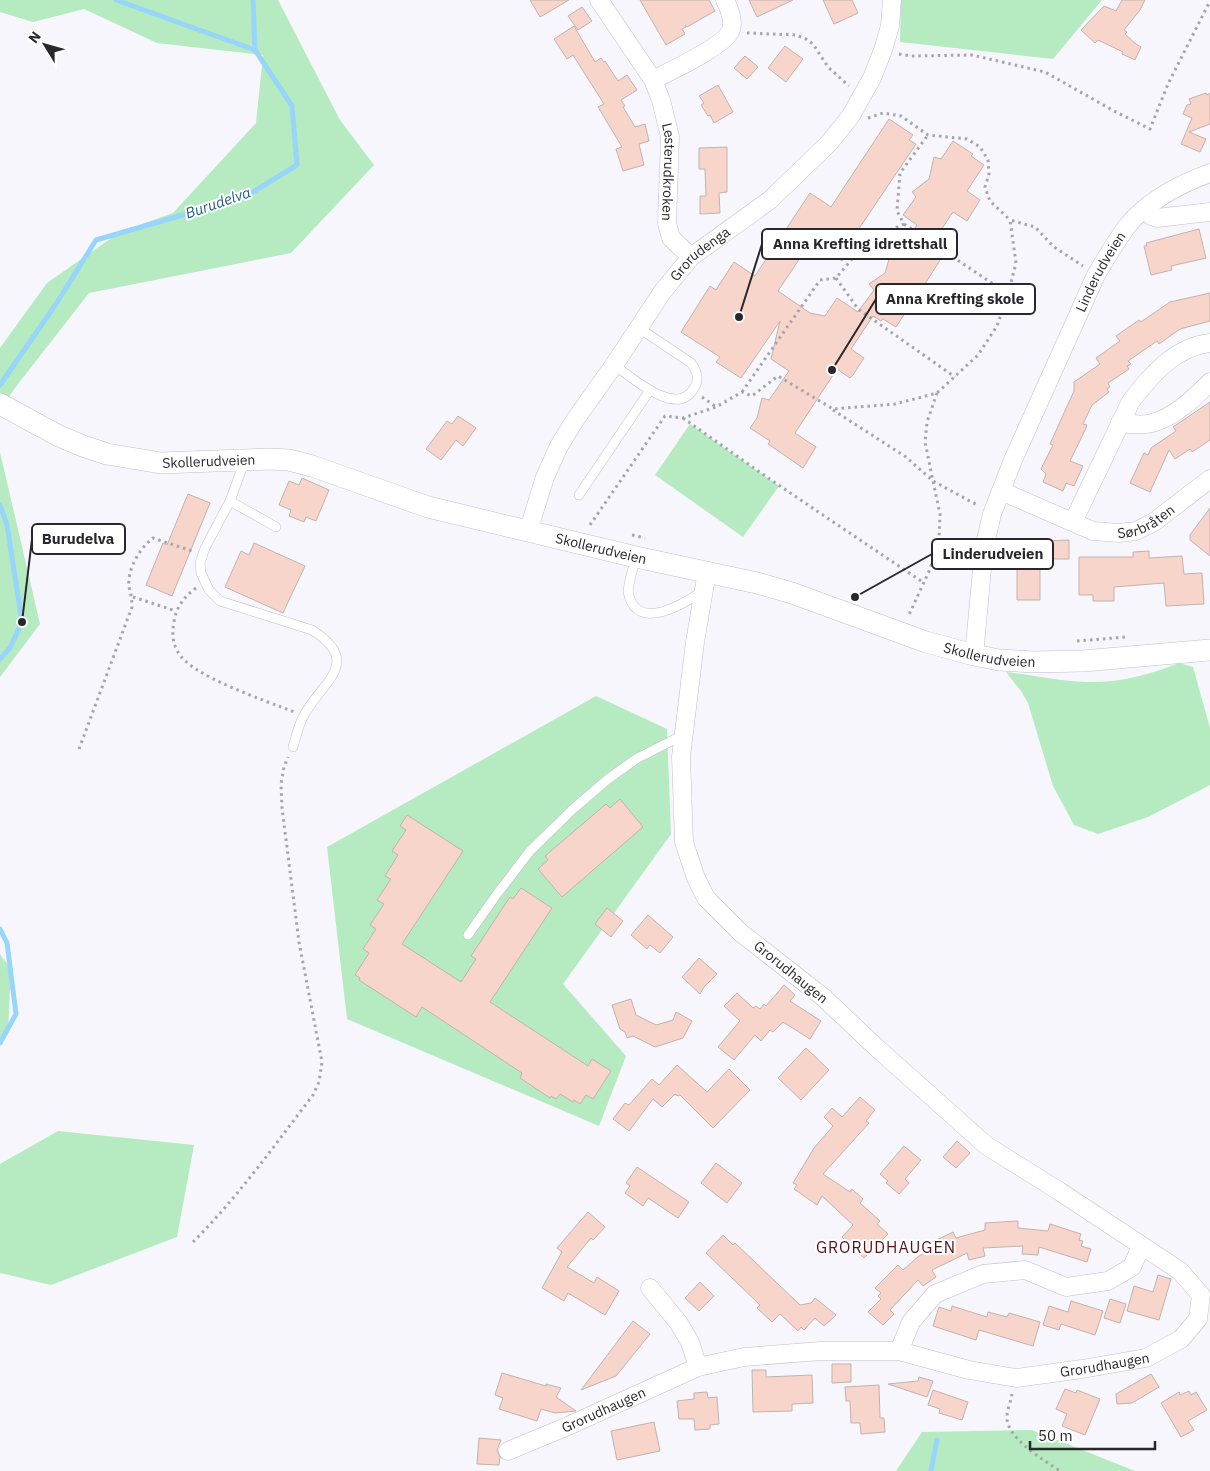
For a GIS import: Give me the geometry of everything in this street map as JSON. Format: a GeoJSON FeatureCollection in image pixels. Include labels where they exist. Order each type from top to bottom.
{"type":"FeatureCollection","features":[{"type":"Feature","properties":{"kind":"street","name":"Lesterudkroken"},"geometry":{"type":"LineString","coordinates":[[599,0],[653,80],[661,100],[670,137],[667,223],[671,238],[691,257]]}},
{"type":"Feature","properties":{"kind":"street"},"geometry":{"type":"LineString","coordinates":[[653,80],[711,49],[726,37],[731,30],[732,23],[725,0]]}},
{"type":"Feature","properties":{"kind":"street","name":"Grorudenga"},"geometry":{"type":"LineString","coordinates":[[528,532],[545,477],[559,446],[662,291],[691,257],[770,200],[829,143],[850,117],[862,99],[883,50],[890,26],[892,0]]}},
{"type":"Feature","properties":{"kind":"street","name":"Linderudveien"},"geometry":{"type":"LineString","coordinates":[[974,655],[984,548],[992,514],[1013,460],[1096,275],[1129,225],[1144,209],[1185,182],[1210,172]]}},
{"type":"Feature","properties":{"kind":"street"},"geometry":{"type":"LineString","coordinates":[[1144,209],[1151,216],[1157,218],[1210,212]]}},
{"type":"Feature","properties":{"kind":"street"},"geometry":{"type":"LineString","coordinates":[[1073,522],[1131,401],[1161,367],[1180,352],[1210,342]]}},
{"type":"Feature","properties":{"kind":"street"},"geometry":{"type":"LineString","coordinates":[[1120,423],[1151,423],[1168,417],[1193,399],[1210,382]]}},
{"type":"Feature","properties":{"kind":"street","name":"Skollerudveien"},"geometry":{"type":"LineString","coordinates":[[0,404],[59,436],[107,454],[161,463],[290,460],[428,508],[636,557],[705,581],[757,583],[792,593],[945,649],[974,655],[999,660],[1034,662],[1083,661],[1210,650]]}},
{"type":"Feature","properties":{"kind":"street","name":"Sørbråten"},"geometry":{"type":"LineString","coordinates":[[1001,492],[1093,531],[1119,534],[1136,531],[1154,522],[1210,479]]}},
{"type":"Feature","properties":{"kind":"street","name":"Grorudhaugen"},"geometry":{"type":"LineString","coordinates":[[508,1451],[698,1368],[744,1357],[812,1351],[898,1351],[969,1370],[1016,1378],[1146,1358],[1181,1339],[1198,1319],[1206,1298],[1180,1270],[987,1146],[878,1049],[823,997],[741,933],[706,898],[696,878],[684,842],[681,757],[695,642],[705,581]]}},
{"type":"Feature","properties":{"kind":"street"},"geometry":{"type":"LineString","coordinates":[[898,1351],[911,1322],[936,1294],[983,1274],[1025,1270],[1066,1287],[1108,1281],[1132,1267],[1141,1246]]}},
{"type":"Feature","properties":{"kind":"street"},"geometry":{"type":"LineString","coordinates":[[650,1288],[678,1322],[690,1342],[698,1368]]}},
{"type":"Feature","properties":{"kind":"lane"},"geometry":{"type":"LineString","coordinates":[[614,365],[650,390],[669,400],[687,397],[693,391],[698,378],[696,370],[691,363],[639,328]]}},
{"type":"Feature","properties":{"kind":"lane"},"geometry":{"type":"LineString","coordinates":[[579,495],[650,390]]}},
{"type":"Feature","properties":{"kind":"lane"},"geometry":{"type":"LineString","coordinates":[[245,460],[230,501],[202,555],[200,563],[201,573],[209,590],[220,601],[312,630],[332,646],[337,656],[334,671],[304,716],[293,747]]}},
{"type":"Feature","properties":{"kind":"lane"},"geometry":{"type":"LineString","coordinates":[[230,501],[276,527]]}},
{"type":"Feature","properties":{"kind":"lane"},"geometry":{"type":"LineString","coordinates":[[636,557],[628,595],[635,607],[644,612],[667,611],[686,602],[705,581]]}},
{"type":"Feature","properties":{"kind":"lane"},"geometry":{"type":"LineString","coordinates":[[468,935],[530,851],[573,809],[608,779],[636,759],[684,735]]}},
{"type":"Feature","properties":{"kind":"path"},"geometry":{"type":"LineString","coordinates":[[883,50],[911,56],[972,55],[1045,72],[1150,129],[1168,84],[1210,1]]}},
{"type":"Feature","properties":{"kind":"path"},"geometry":{"type":"LineString","coordinates":[[731,30],[748,34],[796,35],[806,39],[813,44],[828,67],[862,99]]}},
{"type":"Feature","properties":{"kind":"path"},"geometry":{"type":"LineString","coordinates":[[850,117],[864,120],[883,112],[901,116],[928,135],[967,139],[980,147],[988,160],[990,174],[985,187],[990,201],[1010,220],[1036,227],[1054,247],[1096,275]]}},
{"type":"Feature","properties":{"kind":"path"},"geometry":{"type":"LineString","coordinates":[[928,135],[900,173],[897,211],[904,224],[1008,294]]}},
{"type":"Feature","properties":{"kind":"path"},"geometry":{"type":"LineString","coordinates":[[901,633],[930,569],[939,539],[940,514],[925,442],[926,422],[937,393],[978,355],[997,326],[1016,263],[1010,220]]}},
{"type":"Feature","properties":{"kind":"path"},"geometry":{"type":"LineString","coordinates":[[590,525],[665,416],[683,418],[716,407],[742,392],[820,280],[836,278],[873,234],[904,224]]}},
{"type":"Feature","properties":{"kind":"path"},"geometry":{"type":"LineString","coordinates":[[836,278],[858,309],[955,376]]}},
{"type":"Feature","properties":{"kind":"path"},"geometry":{"type":"LineString","coordinates":[[742,392],[752,396],[778,376],[906,457],[933,481],[992,514]]}},
{"type":"Feature","properties":{"kind":"path"},"geometry":{"type":"LineString","coordinates":[[693,391],[716,407]]}},
{"type":"Feature","properties":{"kind":"path"},"geometry":{"type":"LineString","coordinates":[[832,409],[894,404],[937,393]]}},
{"type":"Feature","properties":{"kind":"path"},"geometry":{"type":"LineString","coordinates":[[683,418],[924,583]]}},
{"type":"Feature","properties":{"kind":"path"},"geometry":{"type":"LineString","coordinates":[[78,749],[132,607],[133,597],[129,586],[136,558],[146,543],[153,538],[162,539],[202,555]]}},
{"type":"Feature","properties":{"kind":"path"},"geometry":{"type":"LineString","coordinates":[[204,581],[187,594],[176,611],[172,636],[178,653],[188,665],[204,675],[304,716]]}},
{"type":"Feature","properties":{"kind":"path"},"geometry":{"type":"LineString","coordinates":[[133,597],[176,611]]}},
{"type":"Feature","properties":{"kind":"path"},"geometry":{"type":"LineString","coordinates":[[1069,641],[1127,637]]}},
{"type":"Feature","properties":{"kind":"path"},"geometry":{"type":"LineString","coordinates":[[192,1242],[214,1221],[256,1171],[313,1095],[319,1082],[322,1062],[299,942],[282,808],[282,775],[293,747]]}},
{"type":"Feature","properties":{"kind":"path"},"geometry":{"type":"LineString","coordinates":[[1016,1378],[1006,1418],[1013,1434],[1021,1443],[1060,1471]]}},
{"type":"Feature","properties":{"kind":"green space"},"geometry":{"type":"Polygon","coordinates":[[[0,0],[278,0],[340,120],[374,165],[291,253],[89,293],[0,409],[0,348],[47,283],[120,232],[173,213],[256,123],[263,55],[157,43],[84,9],[33,22],[0,12],[0,0]]]}},
{"type":"Feature","properties":{"kind":"green space"},"geometry":{"type":"Polygon","coordinates":[[[901,0],[1102,0],[1053,59],[900,42],[901,0]]]}},
{"type":"Feature","properties":{"kind":"green space"},"geometry":{"type":"Polygon","coordinates":[[[690,424],[779,486],[743,537],[655,475],[690,424]]]}},
{"type":"Feature","properties":{"kind":"green space"},"geometry":{"type":"Polygon","coordinates":[[[0,452],[40,624],[0,677],[0,452]]]}},
{"type":"Feature","properties":{"kind":"green space"},"geometry":{"type":"Polygon","coordinates":[[[1179,663],[1193,667],[1210,728],[1210,785],[1148,817],[1098,834],[1074,825],[1053,786],[1028,703],[1006,672],[1098,682],[1134,677],[1179,663]]]}},
{"type":"Feature","properties":{"kind":"green space"},"geometry":{"type":"Polygon","coordinates":[[[596,696],[667,729],[671,834],[563,984],[626,1056],[599,1126],[347,1019],[327,847],[596,696]]]}},
{"type":"Feature","properties":{"kind":"green space"},"geometry":{"type":"Polygon","coordinates":[[[0,954],[11,969],[8,1031],[0,1045],[0,954]]]}},
{"type":"Feature","properties":{"kind":"green space"},"geometry":{"type":"Polygon","coordinates":[[[58,1131],[194,1145],[177,1237],[51,1285],[0,1273],[0,1164],[58,1131]]]}},
{"type":"Feature","properties":{"kind":"green space"},"geometry":{"type":"Polygon","coordinates":[[[1032,1430],[1135,1471],[896,1471],[922,1432],[1032,1430]]]}},
{"type":"Feature","properties":{"kind":"building"},"geometry":{"type":"Polygon","coordinates":[[[530,0],[569,0],[540,17],[530,0]]]}},
{"type":"Feature","properties":{"kind":"building"},"geometry":{"type":"Polygon","coordinates":[[[640,0],[709,0],[715,11],[687,27],[685,25],[686,27],[682,29],[685,34],[666,45],[640,0]]]}},
{"type":"Feature","properties":{"kind":"building"},"geometry":{"type":"Polygon","coordinates":[[[749,0],[793,0],[757,17],[749,0]]]}},
{"type":"Feature","properties":{"kind":"building"},"geometry":{"type":"Polygon","coordinates":[[[823,0],[852,0],[858,13],[834,24],[823,0]]]}},
{"type":"Feature","properties":{"kind":"building"},"geometry":{"type":"Polygon","coordinates":[[[1122,0],[1145,0],[1140,10],[1124,30],[1127,32],[1125,34],[1141,47],[1135,60],[1098,40],[1095,43],[1081,30],[1104,6],[1116,11],[1122,0]]]}},
{"type":"Feature","properties":{"kind":"building"},"geometry":{"type":"Polygon","coordinates":[[[582,7],[592,21],[578,30],[568,16],[582,7]]]}},
{"type":"Feature","properties":{"kind":"building"},"geometry":{"type":"Polygon","coordinates":[[[574,26],[595,62],[601,58],[605,61],[618,81],[627,75],[637,90],[621,100],[635,127],[645,124],[649,141],[639,144],[644,165],[623,171],[616,149],[622,147],[598,107],[604,104],[573,55],[567,59],[554,39],[574,26]]]}},
{"type":"Feature","properties":{"kind":"building"},"geometry":{"type":"Polygon","coordinates":[[[785,46],[803,59],[786,82],[768,68],[785,46]]]}},
{"type":"Feature","properties":{"kind":"building"},"geometry":{"type":"Polygon","coordinates":[[[745,56],[758,67],[747,79],[734,68],[745,56]]]}},
{"type":"Feature","properties":{"kind":"building"},"geometry":{"type":"Polygon","coordinates":[[[718,85],[733,112],[714,123],[701,105],[704,103],[699,96],[718,85]]]}},
{"type":"Feature","properties":{"kind":"building"},"geometry":{"type":"Polygon","coordinates":[[[1206,93],[1207,95],[1210,93],[1210,124],[1189,132],[1206,139],[1200,152],[1181,144],[1192,118],[1183,114],[1187,105],[1191,104],[1189,99],[1206,93]]]}},
{"type":"Feature","properties":{"kind":"building"},"geometry":{"type":"Polygon","coordinates":[[[889,119],[913,135],[909,140],[916,144],[848,245],[851,248],[842,261],[812,240],[778,291],[810,313],[825,316],[837,298],[858,312],[874,290],[869,284],[885,273],[892,249],[899,251],[917,225],[903,215],[916,197],[912,192],[929,179],[934,157],[941,159],[953,141],[973,154],[971,156],[984,165],[967,191],[980,200],[967,221],[953,212],[929,248],[942,257],[925,284],[938,293],[925,313],[911,304],[896,327],[883,319],[881,321],[873,316],[851,349],[864,358],[853,375],[850,378],[837,369],[795,433],[816,447],[803,468],[768,444],[770,441],[750,428],[757,418],[762,398],[769,400],[789,371],[771,359],[780,321],[741,378],[716,362],[720,357],[681,332],[710,286],[716,290],[734,262],[755,276],[810,193],[831,207],[889,119]]]}},
{"type":"Feature","properties":{"kind":"building"},"geometry":{"type":"Polygon","coordinates":[[[727,147],[727,192],[719,193],[720,213],[700,214],[700,196],[706,196],[705,169],[699,169],[699,148],[727,147]]]}},
{"type":"Feature","properties":{"kind":"building"},"geometry":{"type":"Polygon","coordinates":[[[1199,229],[1206,258],[1171,266],[1172,270],[1151,275],[1144,246],[1147,246],[1146,243],[1199,229]]]}},
{"type":"Feature","properties":{"kind":"building"},"geometry":{"type":"Polygon","coordinates":[[[1210,293],[1210,321],[1180,329],[1159,344],[1157,341],[1128,361],[1131,364],[1127,366],[1129,369],[1108,383],[1110,387],[1107,389],[1109,392],[1092,405],[1083,424],[1087,425],[1086,428],[1070,461],[1083,466],[1074,486],[1066,483],[1063,491],[1043,482],[1046,474],[1041,469],[1053,445],[1050,444],[1074,391],[1074,382],[1100,364],[1096,358],[1120,341],[1116,336],[1139,320],[1141,322],[1170,302],[1210,293]]]}},
{"type":"Feature","properties":{"kind":"building"},"geometry":{"type":"Polygon","coordinates":[[[1210,402],[1210,440],[1192,452],[1190,449],[1175,459],[1169,450],[1150,492],[1130,483],[1144,453],[1148,455],[1151,448],[1176,431],[1173,427],[1210,402]]]}},
{"type":"Feature","properties":{"kind":"building"},"geometry":{"type":"Polygon","coordinates":[[[458,416],[476,428],[463,446],[456,440],[441,460],[426,449],[447,421],[452,424],[458,416]]]}},
{"type":"Feature","properties":{"kind":"building"},"geometry":{"type":"Polygon","coordinates":[[[302,478],[329,490],[316,521],[306,517],[304,522],[289,516],[291,510],[279,505],[289,481],[299,485],[302,478]]]}},
{"type":"Feature","properties":{"kind":"building"},"geometry":{"type":"Polygon","coordinates":[[[188,494],[210,503],[172,596],[146,585],[163,543],[167,545],[188,494]]]}},
{"type":"Feature","properties":{"kind":"building"},"geometry":{"type":"Polygon","coordinates":[[[1210,508],[1210,556],[1190,540],[1190,535],[1210,508]]]}},
{"type":"Feature","properties":{"kind":"building"},"geometry":{"type":"Polygon","coordinates":[[[1069,540],[1069,559],[1045,559],[1045,541],[1069,540]]]}},
{"type":"Feature","properties":{"kind":"building"},"geometry":{"type":"Polygon","coordinates":[[[254,543],[305,566],[283,613],[225,587],[241,551],[249,555],[254,543]]]}},
{"type":"Feature","properties":{"kind":"building"},"geometry":{"type":"Polygon","coordinates":[[[1149,551],[1149,558],[1182,556],[1184,574],[1202,573],[1204,604],[1166,606],[1164,583],[1114,587],[1114,601],[1093,601],[1093,595],[1079,595],[1079,557],[1133,557],[1133,552],[1149,551]]]}},
{"type":"Feature","properties":{"kind":"building"},"geometry":{"type":"Polygon","coordinates":[[[1017,557],[1040,557],[1040,600],[1017,600],[1017,557]]]}},
{"type":"Feature","properties":{"kind":"building"},"geometry":{"type":"Polygon","coordinates":[[[620,799],[643,827],[562,897],[538,869],[548,860],[545,856],[606,804],[610,808],[620,799]]]}},
{"type":"Feature","properties":{"kind":"building"},"geometry":{"type":"Polygon","coordinates":[[[407,815],[463,851],[402,944],[461,982],[476,959],[471,956],[510,897],[513,899],[521,888],[552,908],[490,1002],[588,1066],[592,1059],[611,1071],[593,1099],[586,1095],[580,1104],[560,1094],[556,1099],[551,1096],[550,1098],[520,1078],[522,1073],[422,1007],[416,1017],[359,980],[360,978],[355,975],[369,953],[363,949],[376,929],[370,925],[384,904],[377,900],[391,879],[385,876],[398,855],[392,851],[406,830],[400,826],[407,815]]]}},
{"type":"Feature","properties":{"kind":"building"},"geometry":{"type":"Polygon","coordinates":[[[607,908],[623,921],[611,937],[595,924],[607,908]]]}},
{"type":"Feature","properties":{"kind":"building"},"geometry":{"type":"Polygon","coordinates":[[[648,915],[673,937],[660,953],[650,945],[647,949],[631,935],[648,915]]]}},
{"type":"Feature","properties":{"kind":"building"},"geometry":{"type":"Polygon","coordinates":[[[699,958],[717,974],[700,994],[682,977],[699,958]]]}},
{"type":"Feature","properties":{"kind":"building"},"geometry":{"type":"Polygon","coordinates":[[[784,985],[795,995],[790,1001],[821,1021],[810,1039],[783,1022],[773,1032],[770,1030],[761,1041],[755,1035],[734,1060],[718,1047],[740,1021],[724,1006],[737,993],[753,1008],[756,1006],[760,1009],[764,1004],[766,1006],[784,985]]]}},
{"type":"Feature","properties":{"kind":"building"},"geometry":{"type":"Polygon","coordinates":[[[631,999],[636,1015],[656,1025],[673,1020],[676,1012],[692,1021],[683,1038],[655,1047],[633,1036],[627,1038],[625,1032],[620,1029],[612,1005],[631,999]]]}},
{"type":"Feature","properties":{"kind":"building"},"geometry":{"type":"Polygon","coordinates":[[[806,1048],[829,1070],[801,1100],[778,1078],[806,1048]]]}},
{"type":"Feature","properties":{"kind":"building"},"geometry":{"type":"Polygon","coordinates":[[[677,1065],[707,1092],[729,1069],[750,1090],[713,1128],[680,1095],[675,1094],[662,1107],[653,1099],[629,1131],[613,1119],[625,1103],[629,1105],[652,1079],[659,1085],[677,1065]]]}},
{"type":"Feature","properties":{"kind":"building"},"geometry":{"type":"Polygon","coordinates":[[[860,1097],[875,1110],[866,1121],[869,1123],[823,1174],[850,1192],[852,1189],[863,1199],[860,1203],[880,1221],[877,1224],[888,1234],[864,1258],[842,1237],[853,1225],[822,1196],[817,1205],[794,1189],[797,1185],[793,1183],[814,1148],[833,1126],[824,1117],[832,1108],[842,1117],[860,1097]]]}},
{"type":"Feature","properties":{"kind":"building"},"geometry":{"type":"Polygon","coordinates":[[[957,1141],[970,1153],[956,1168],[943,1157],[957,1141]]]}},
{"type":"Feature","properties":{"kind":"building"},"geometry":{"type":"Polygon","coordinates":[[[904,1146],[921,1160],[905,1179],[909,1183],[899,1194],[886,1183],[888,1181],[880,1174],[904,1146]]]}},
{"type":"Feature","properties":{"kind":"building"},"geometry":{"type":"Polygon","coordinates":[[[716,1163],[742,1183],[727,1203],[701,1183],[716,1163]]]}},
{"type":"Feature","properties":{"kind":"building"},"geometry":{"type":"Polygon","coordinates":[[[637,1167],[689,1202],[678,1218],[648,1198],[643,1206],[625,1193],[630,1186],[626,1183],[637,1167]]]}},
{"type":"Feature","properties":{"kind":"building"},"geometry":{"type":"Polygon","coordinates":[[[588,1212],[605,1227],[593,1240],[591,1238],[567,1267],[594,1283],[597,1277],[619,1291],[605,1315],[568,1293],[564,1301],[542,1288],[562,1252],[557,1248],[588,1212]]]}},
{"type":"Feature","properties":{"kind":"building"},"geometry":{"type":"Polygon","coordinates":[[[1018,1221],[1018,1228],[1048,1231],[1050,1224],[1081,1234],[1079,1240],[1083,1241],[1081,1246],[1091,1249],[1087,1262],[1039,1247],[1038,1255],[1022,1254],[1023,1246],[983,1248],[985,1256],[969,1260],[967,1253],[932,1270],[936,1277],[923,1286],[918,1280],[890,1310],[894,1314],[883,1325],[868,1312],[881,1299],[878,1296],[881,1293],[875,1288],[898,1265],[903,1270],[919,1256],[927,1252],[924,1246],[953,1232],[956,1238],[985,1230],[985,1223],[1018,1221]]]}},
{"type":"Feature","properties":{"kind":"building"},"geometry":{"type":"Polygon","coordinates":[[[723,1235],[733,1245],[735,1243],[800,1305],[811,1303],[815,1298],[836,1315],[824,1326],[815,1318],[804,1330],[801,1327],[798,1331],[780,1314],[772,1322],[757,1308],[760,1305],[706,1253],[723,1235]]]}},
{"type":"Feature","properties":{"kind":"building"},"geometry":{"type":"Polygon","coordinates":[[[1158,1275],[1171,1279],[1159,1320],[1127,1311],[1134,1286],[1153,1292],[1158,1275]]]}},
{"type":"Feature","properties":{"kind":"building"},"geometry":{"type":"Polygon","coordinates":[[[700,1282],[714,1296],[699,1311],[685,1298],[700,1282]]]}},
{"type":"Feature","properties":{"kind":"building"},"geometry":{"type":"Polygon","coordinates":[[[1110,1299],[1126,1304],[1120,1323],[1104,1318],[1110,1299]]]}},
{"type":"Feature","properties":{"kind":"building"},"geometry":{"type":"Polygon","coordinates":[[[1071,1301],[1103,1311],[1095,1335],[1061,1324],[1059,1330],[1043,1325],[1049,1306],[1068,1312],[1071,1301]]]}},
{"type":"Feature","properties":{"kind":"building"},"geometry":{"type":"Polygon","coordinates":[[[952,1306],[987,1317],[988,1312],[1007,1317],[1009,1313],[1040,1322],[1033,1346],[979,1330],[976,1340],[933,1326],[939,1307],[951,1311],[952,1306]]]}},
{"type":"Feature","properties":{"kind":"building"},"geometry":{"type":"Polygon","coordinates":[[[633,1321],[650,1334],[616,1376],[581,1390],[633,1321]]]}},
{"type":"Feature","properties":{"kind":"building"},"geometry":{"type":"Polygon","coordinates":[[[832,1364],[851,1364],[851,1382],[832,1383],[832,1364]]]}},
{"type":"Feature","properties":{"kind":"building"},"geometry":{"type":"Polygon","coordinates":[[[752,1370],[766,1370],[766,1377],[812,1375],[813,1403],[792,1404],[792,1411],[753,1412],[752,1370]]]}},
{"type":"Feature","properties":{"kind":"building"},"geometry":{"type":"Polygon","coordinates":[[[502,1373],[546,1386],[546,1384],[561,1388],[556,1397],[576,1411],[555,1413],[541,1409],[537,1421],[499,1409],[503,1398],[495,1395],[502,1373]]]}},
{"type":"Feature","properties":{"kind":"building"},"geometry":{"type":"Polygon","coordinates":[[[1151,1374],[1159,1387],[1132,1403],[1117,1404],[1116,1394],[1151,1374]]]}},
{"type":"Feature","properties":{"kind":"building"},"geometry":{"type":"Polygon","coordinates":[[[919,1377],[933,1381],[927,1397],[888,1384],[918,1381],[919,1377]]]}},
{"type":"Feature","properties":{"kind":"building"},"geometry":{"type":"Polygon","coordinates":[[[879,1385],[880,1418],[884,1418],[885,1432],[861,1434],[860,1423],[851,1423],[850,1401],[846,1401],[845,1387],[879,1385]]]}},
{"type":"Feature","properties":{"kind":"building"},"geometry":{"type":"Polygon","coordinates":[[[1065,1389],[1076,1393],[1077,1390],[1100,1399],[1085,1435],[1062,1426],[1067,1414],[1056,1409],[1065,1389]]]}},
{"type":"Feature","properties":{"kind":"building"},"geometry":{"type":"Polygon","coordinates":[[[933,1390],[968,1402],[962,1420],[939,1413],[940,1409],[928,1405],[933,1390]]]}},
{"type":"Feature","properties":{"kind":"building"},"geometry":{"type":"Polygon","coordinates":[[[1189,1391],[1191,1395],[1196,1392],[1207,1410],[1188,1421],[1194,1430],[1181,1437],[1161,1403],[1179,1392],[1180,1395],[1189,1391]]]}},
{"type":"Feature","properties":{"kind":"building"},"geometry":{"type":"Polygon","coordinates":[[[707,1392],[708,1398],[717,1397],[719,1424],[710,1425],[710,1429],[695,1430],[694,1419],[679,1419],[677,1401],[694,1399],[694,1393],[707,1392]]]}},
{"type":"Feature","properties":{"kind":"building"},"geometry":{"type":"Polygon","coordinates":[[[654,1422],[660,1451],[617,1460],[611,1431],[654,1422]]]}},
{"type":"Feature","properties":{"kind":"building"},"geometry":{"type":"Polygon","coordinates":[[[479,1438],[501,1440],[497,1450],[500,1457],[499,1465],[477,1464],[479,1438]]]}},
{"type":"Feature","properties":{"kind":"waterway","name":"Burudelva"},"geometry":{"type":"LineString","coordinates":[[0,385],[56,304],[96,240],[245,197],[297,165],[292,106],[255,50],[116,0]]}},
{"type":"Feature","properties":{"kind":"waterway"},"geometry":{"type":"LineString","coordinates":[[253,0],[255,50]]}},
{"type":"Feature","properties":{"kind":"waterway","name":"Burudelva"},"geometry":{"type":"LineString","coordinates":[[0,505],[7,525],[22,622],[10,648],[0,659]]}},
{"type":"Feature","properties":{"kind":"waterway","name":"Burudelva"},"geometry":{"type":"LineString","coordinates":[[0,929],[7,943],[16,1014],[0,1043]]}},
{"type":"Feature","properties":{"kind":"waterway"},"geometry":{"type":"LineString","coordinates":[[931,1471],[937,1440]]}},
{"type":"Feature","properties":{"kind":"place","name":"Anna Krefting idrettshall"},"geometry":{"type":"Point","coordinates":[739,317]}},
{"type":"Feature","properties":{"kind":"place","name":"Anna Krefting skole"},"geometry":{"type":"Point","coordinates":[832,370]}},
{"type":"Feature","properties":{"kind":"place","name":"Linderudveien"},"geometry":{"type":"Point","coordinates":[855,597]}},
{"type":"Feature","properties":{"kind":"place","name":"Burudelva"},"geometry":{"type":"Point","coordinates":[22,622]}},
{"type":"Feature","properties":{"kind":"district","name":"GRORUDHAUGEN"},"geometry":{"type":"Point","coordinates":[886,1247]}}]}
